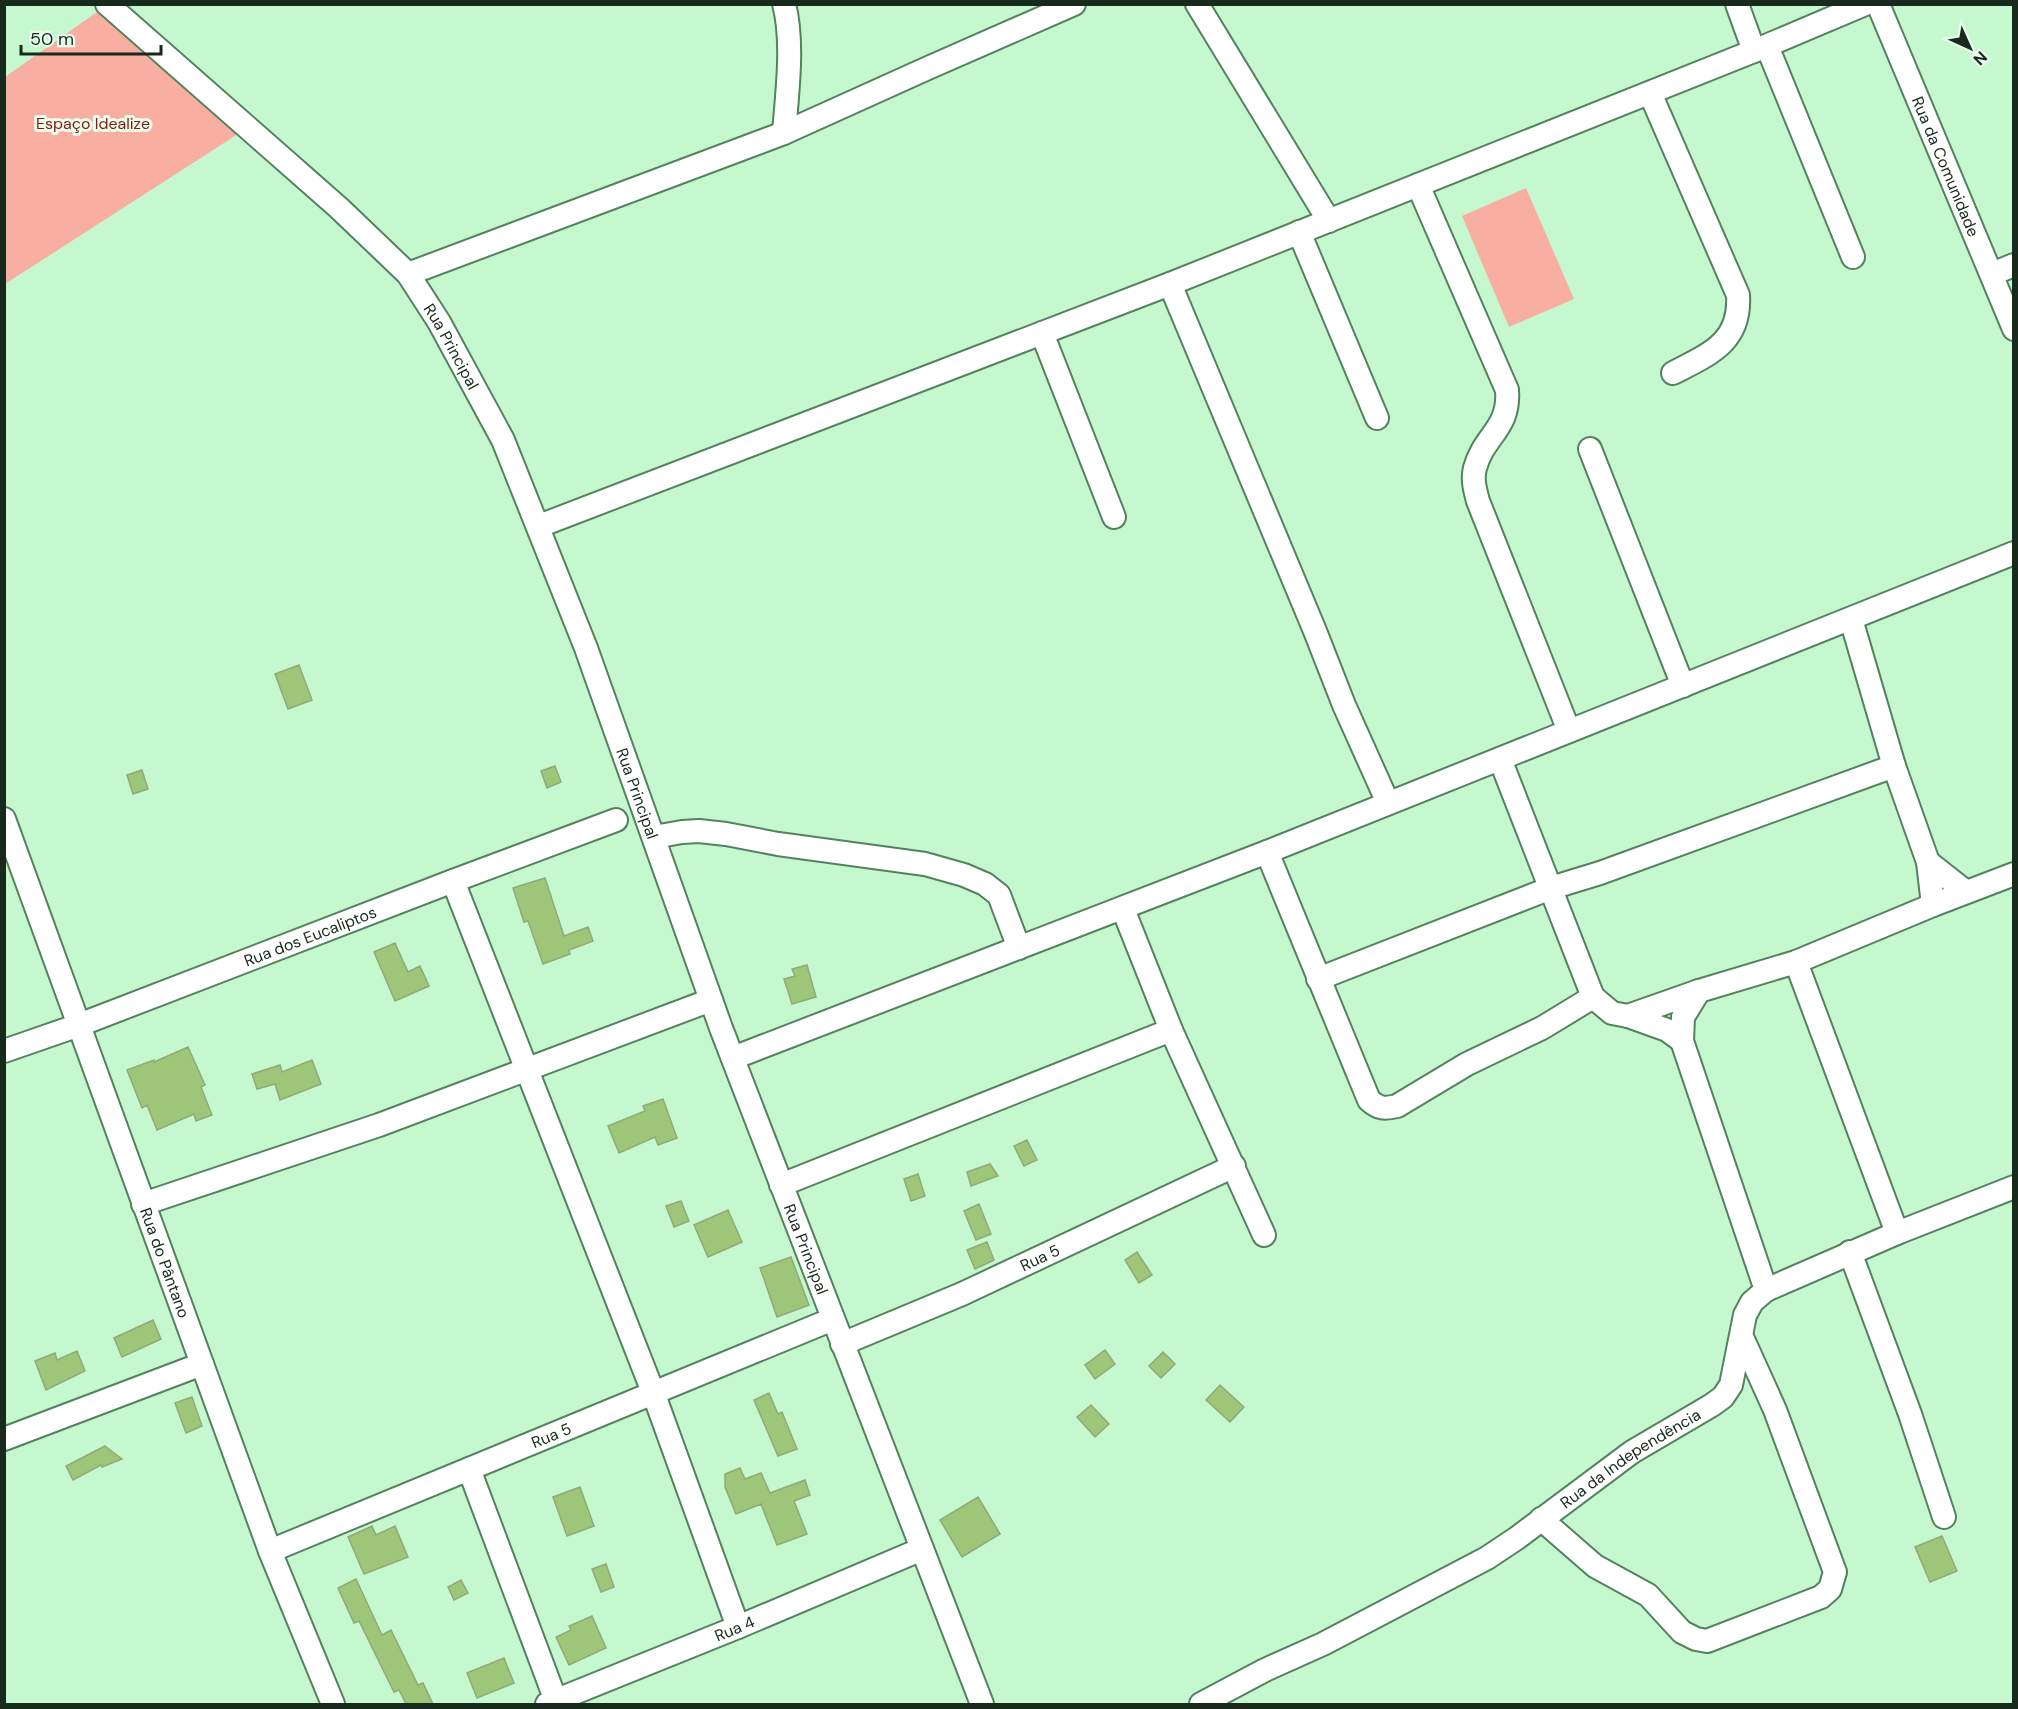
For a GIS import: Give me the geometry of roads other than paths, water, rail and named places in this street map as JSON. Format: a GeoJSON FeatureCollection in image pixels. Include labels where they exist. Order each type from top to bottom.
{"type":"FeatureCollection","features":[{"type":"Feature","properties":{"kind":"street","name":"Rua Principal"},"geometry":{"type":"LineString","coordinates":[[107,4],[339,208],[408,274],[434,312],[503,440],[586,648],[711,1000],[781,1185],[982,1704]]}},
{"type":"Feature","properties":{"kind":"street"},"geometry":{"type":"LineString","coordinates":[[784,4],[787,16],[788,75],[784,133]]}},
{"type":"Feature","properties":{"kind":"street"},"geometry":{"type":"LineString","coordinates":[[408,274],[784,133],[1074,4]]}},
{"type":"Feature","properties":{"kind":"street"},"geometry":{"type":"LineString","coordinates":[[1197,4],[1329,221]]}},
{"type":"Feature","properties":{"kind":"street"},"geometry":{"type":"LineString","coordinates":[[1737,4],[1760,49],[1853,257]]}},
{"type":"Feature","properties":{"kind":"street"},"geometry":{"type":"LineString","coordinates":[[538,526],[1170,284],[1760,49],[1865,4]]}},
{"type":"Feature","properties":{"kind":"street","name":"Rua da Comunidade"},"geometry":{"type":"LineString","coordinates":[[1878,4],[2013,329]]}},
{"type":"Feature","properties":{"kind":"street"},"geometry":{"type":"LineString","coordinates":[[1650,93],[1738,295],[1739,312],[1732,331],[1714,352],[1673,373]]}},
{"type":"Feature","properties":{"kind":"street"},"geometry":{"type":"LineString","coordinates":[[1418,185],[1507,390],[1508,406],[1504,418],[1482,451],[1474,469],[1474,485],[1569,731]]}},
{"type":"Feature","properties":{"kind":"street"},"geometry":{"type":"LineString","coordinates":[[1299,232],[1377,418]]}},
{"type":"Feature","properties":{"kind":"street"},"geometry":{"type":"LineString","coordinates":[[1992,274],[2013,265]]}},
{"type":"Feature","properties":{"kind":"street"},"geometry":{"type":"LineString","coordinates":[[1170,284],[1303,600],[1328,666],[1388,803]]}},
{"type":"Feature","properties":{"kind":"street"},"geometry":{"type":"LineString","coordinates":[[1042,333],[1114,517]]}},
{"type":"Feature","properties":{"kind":"street"},"geometry":{"type":"LineString","coordinates":[[1590,449],[1683,686]]}},
{"type":"Feature","properties":{"kind":"street"},"geometry":{"type":"LineString","coordinates":[[733,1058],[1123,909],[2013,553]]}},
{"type":"Feature","properties":{"kind":"street"},"geometry":{"type":"LineString","coordinates":[[1851,619],[1894,766],[1928,862],[1933,905]]}},
{"type":"Feature","properties":{"kind":"street"},"geometry":{"type":"LineString","coordinates":[[1500,759],[1593,997],[1612,1013],[1628,1016],[1667,1030],[1682,1041]]}},
{"type":"Feature","properties":{"kind":"street"},"geometry":{"type":"LineString","coordinates":[[1318,980],[1551,888],[1600,873],[1894,766]]}},
{"type":"Feature","properties":{"kind":"street"},"geometry":{"type":"LineString","coordinates":[[636,786],[616,820],[652,832],[699,831],[726,834],[778,844],[925,864],[964,875],[985,884],[999,895],[1019,948]]}},
{"type":"Feature","properties":{"kind":"street","name":"Rua do Pântano"},"geometry":{"type":"LineString","coordinates":[[4,819],[270,1551],[333,1704]]}},
{"type":"Feature","properties":{"kind":"street","name":"Rua dos Eucaliptos"},"geometry":{"type":"LineString","coordinates":[[4,1051],[79,1025],[453,880],[616,820]]}},
{"type":"Feature","properties":{"kind":"street"},"geometry":{"type":"LineString","coordinates":[[1267,852],[1369,1100],[1376,1107],[1385,1109],[1398,1106],[1467,1064],[1542,1028],[1593,997]]}},
{"type":"Feature","properties":{"kind":"street"},"geometry":{"type":"LineString","coordinates":[[1928,862],[1966,892]]}},
{"type":"Feature","properties":{"kind":"street"},"geometry":{"type":"LineString","coordinates":[[1628,1016],[1699,991],[1796,962],[2013,874]]}},
{"type":"Feature","properties":{"kind":"street"},"geometry":{"type":"LineString","coordinates":[[453,880],[653,1392],[738,1627]]}},
{"type":"Feature","properties":{"kind":"street"},"geometry":{"type":"LineString","coordinates":[[1123,909],[1171,1030],[1264,1236]]}},
{"type":"Feature","properties":{"kind":"street"},"geometry":{"type":"LineString","coordinates":[[1796,962],[1897,1233]]}},
{"type":"Feature","properties":{"kind":"street"},"geometry":{"type":"LineString","coordinates":[[1699,991],[1683,1017],[1682,1041],[1766,1290]]}},
{"type":"Feature","properties":{"kind":"street"},"geometry":{"type":"LineString","coordinates":[[143,1204],[379,1125],[711,1000]]}},
{"type":"Feature","properties":{"kind":"street"},"geometry":{"type":"LineString","coordinates":[[781,1185],[1171,1030]]}},
{"type":"Feature","properties":{"kind":"street","name":"Rua 5"},"geometry":{"type":"LineString","coordinates":[[842,1344],[962,1293],[1234,1166]]}},
{"type":"Feature","properties":{"kind":"street","name":"Rua da Independência"},"geometry":{"type":"LineString","coordinates":[[1201,1704],[1265,1670],[1323,1644],[1487,1558],[1632,1452],[1724,1397],[1731,1385],[1745,1315],[1752,1302],[1766,1290],[1850,1252],[2013,1187]]}},
{"type":"Feature","properties":{"kind":"street"},"geometry":{"type":"LineString","coordinates":[[1850,1252],[1893,1365],[1944,1517]]}},
{"type":"Feature","properties":{"kind":"street","name":"Rua 5"},"geometry":{"type":"LineString","coordinates":[[270,1551],[833,1319]]}},
{"type":"Feature","properties":{"kind":"street"},"geometry":{"type":"LineString","coordinates":[[1541,1519],[1595,1566],[1648,1595],[1682,1632],[1696,1639],[1707,1641],[1821,1597],[1830,1589],[1835,1572],[1775,1410],[1742,1337]]}},
{"type":"Feature","properties":{"kind":"street"},"geometry":{"type":"LineString","coordinates":[[4,1439],[202,1364]]}},
{"type":"Feature","properties":{"kind":"street"},"geometry":{"type":"LineString","coordinates":[[469,1469],[551,1702]]}},
{"type":"Feature","properties":{"kind":"street","name":"Rua 4"},"geometry":{"type":"LineString","coordinates":[[551,1702],[738,1627],[922,1549]]}},
{"type":"Feature","properties":{"kind":"park label","name":"Espaço Idealize"},"geometry":{"type":"Point","coordinates":[93,123]}}]}
